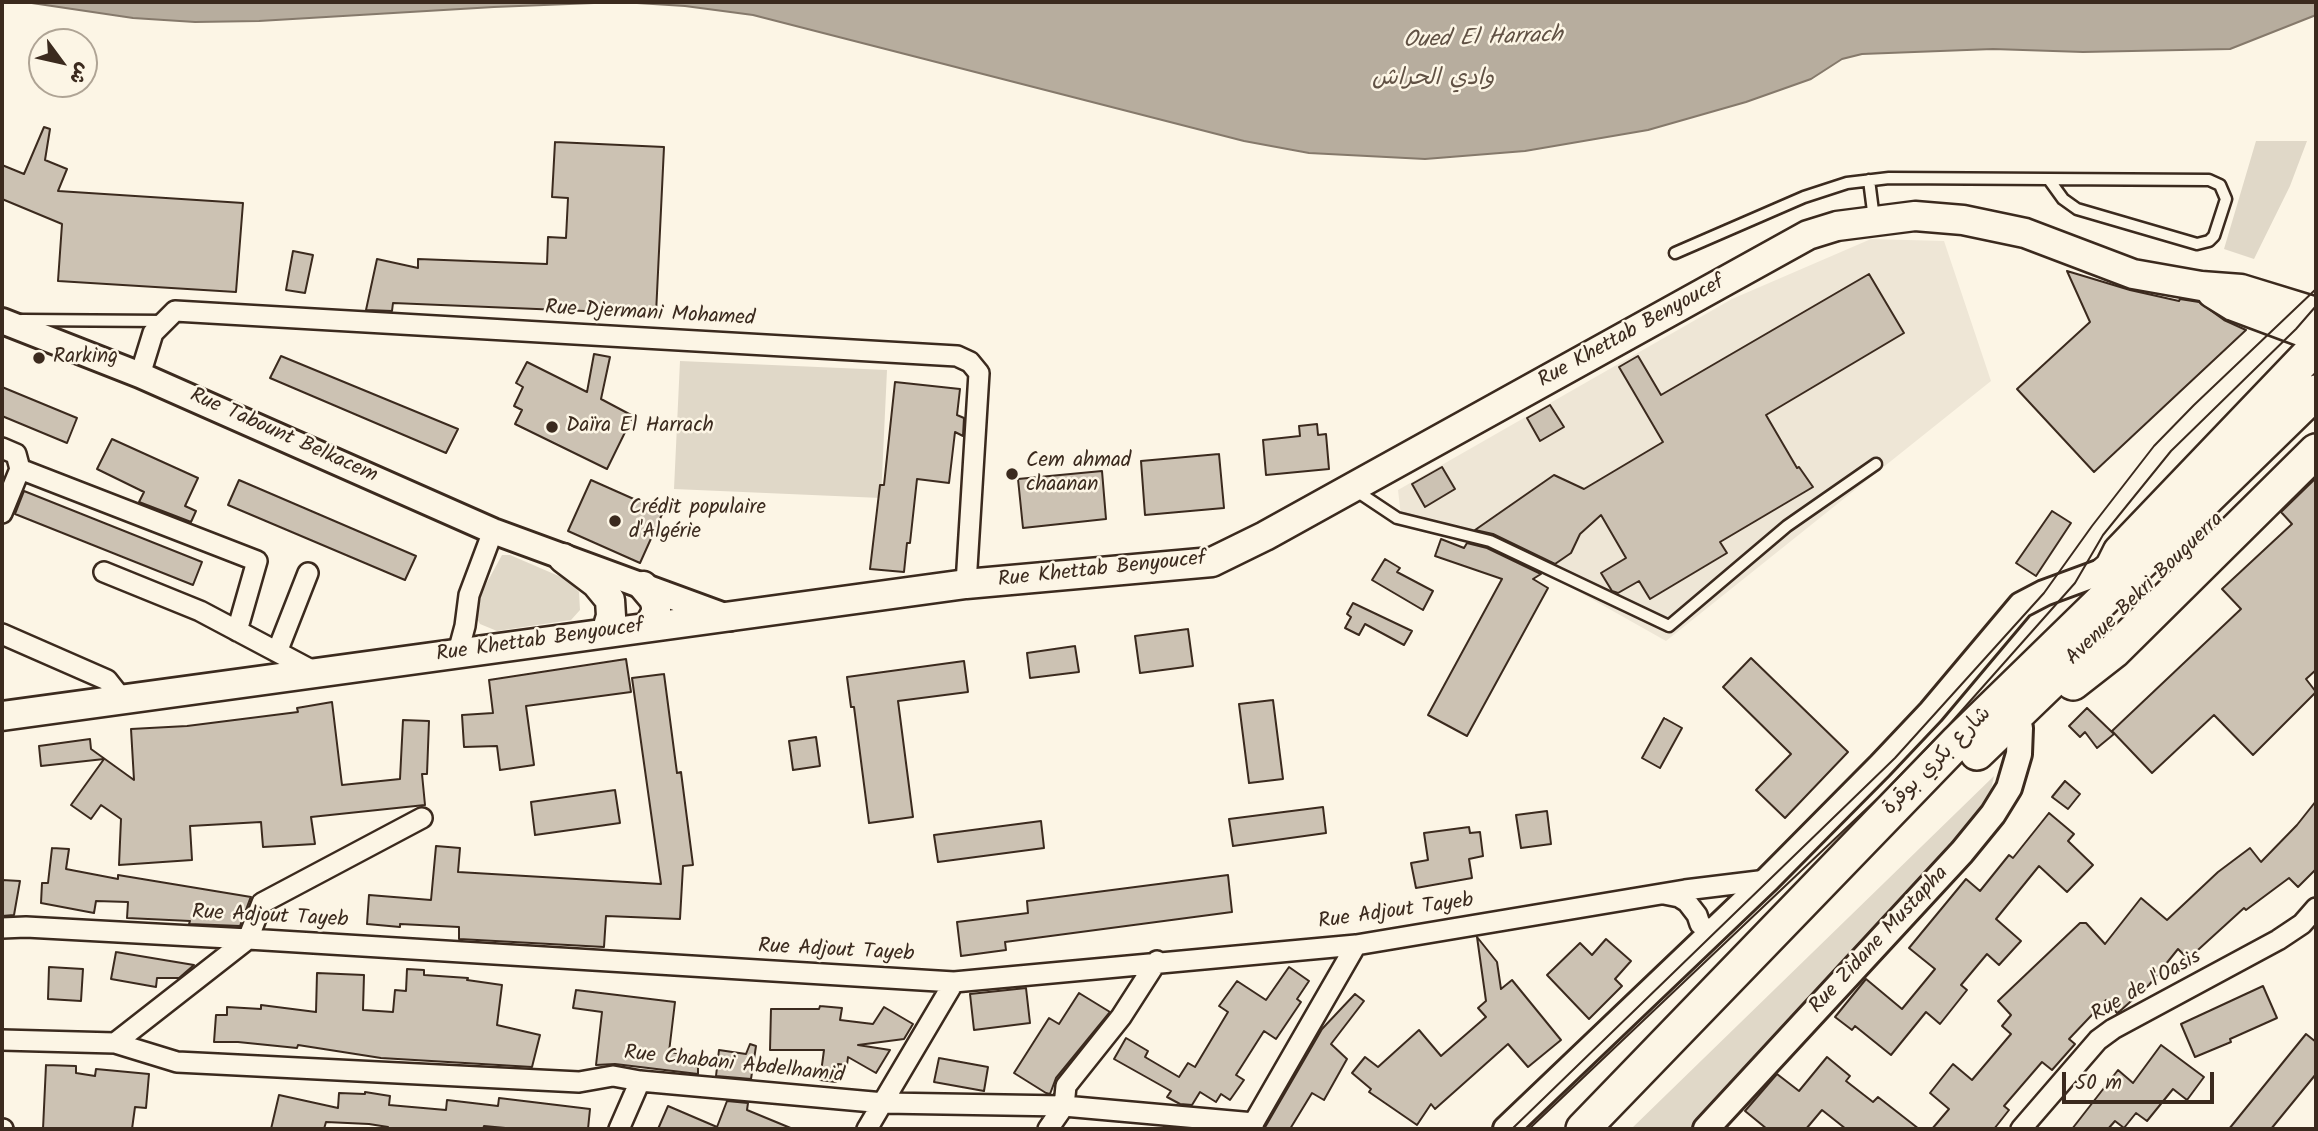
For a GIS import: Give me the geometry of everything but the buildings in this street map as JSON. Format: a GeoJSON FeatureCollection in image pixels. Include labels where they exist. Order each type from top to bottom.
{"type":"FeatureCollection","features":[{"type":"Feature","properties":{"kind":"highway"},"geometry":{"type":"LineString","coordinates":[[1966,748],[1978,712],[2065,610],[2112,568],[2120,552],[2316,346]]}},
{"type":"Feature","properties":{"kind":"highway","name":"Avenue Bekri Bouguerra"},"geometry":{"type":"LineString","coordinates":[[1966,748],[2018,726],[2041,692],[2312,406]]}},
{"type":"Feature","properties":{"kind":"highway","name":"شارع بكري بوقرة"},"geometry":{"type":"LineString","coordinates":[[1583,1129],[2312,406]]}},
{"type":"Feature","properties":{"kind":"highway"},"geometry":{"type":"LineString","coordinates":[[2041,692],[2064,688],[2114,651],[2316,451]]}},
{"type":"Feature","properties":{"kind":"highway","name":"شارع بكري بوقرة"},"geometry":{"type":"LineString","coordinates":[[1607,1129],[1966,748]]}},
{"type":"Feature","properties":{"kind":"main road","name":"Rue Khettab Benyoucef"},"geometry":{"type":"LineString","coordinates":[[2,716],[966,584],[1212,562],[1265,536],[1808,235],[1837,226],[1915,216],[1963,220],[2025,233],[2133,274],[2201,286],[2241,289],[2316,312]]}},
{"type":"Feature","properties":{"kind":"main road","name":"Rue Khettab Benyoucef"},"geometry":{"type":"LineString","coordinates":[[2201,286],[2233,306],[2316,337]]}},
{"type":"Feature","properties":{"kind":"main road"},"geometry":{"type":"LineString","coordinates":[[563,558],[596,583],[610,600],[611,616],[606,633]]}},
{"type":"Feature","properties":{"kind":"main road"},"geometry":{"type":"LineString","coordinates":[[643,586],[654,599],[656,606],[656,613],[648,627]]}},
{"type":"Feature","properties":{"kind":"street","name":"Rue Djermani Mohamed"},"geometry":{"type":"LineString","coordinates":[[164,321],[175,312],[209,313],[957,356],[970,362],[979,373],[966,584]]}},
{"type":"Feature","properties":{"kind":"street","name":"Rue Tabount Belkacem"},"geometry":{"type":"LineString","coordinates":[[2,320],[140,375],[494,531],[730,618]]}},
{"type":"Feature","properties":{"kind":"street"},"geometry":{"type":"LineString","coordinates":[[140,375],[153,333],[164,321]]}},
{"type":"Feature","properties":{"kind":"street"},"geometry":{"type":"LineString","coordinates":[[2,448],[16,454],[20,469],[2,513]]}},
{"type":"Feature","properties":{"kind":"street"},"geometry":{"type":"LineString","coordinates":[[20,469],[257,561],[237,631]]}},
{"type":"Feature","properties":{"kind":"street"},"geometry":{"type":"LineString","coordinates":[[458,652],[469,595],[494,531]]}},
{"type":"Feature","properties":{"kind":"street"},"geometry":{"type":"LineString","coordinates":[[1506,1129],[1767,880],[1906,739],[2021,605],[2044,593],[2112,568]]}},
{"type":"Feature","properties":{"kind":"street"},"geometry":{"type":"LineString","coordinates":[[104,572],[200,611],[316,673]]}},
{"type":"Feature","properties":{"kind":"street"},"geometry":{"type":"LineString","coordinates":[[277,652],[308,573]]}},
{"type":"Feature","properties":{"kind":"street"},"geometry":{"type":"LineString","coordinates":[[2,634],[107,680],[122,699]]}},
{"type":"Feature","properties":{"kind":"street","name":"Rue Zidane Mustapha"},"geometry":{"type":"LineString","coordinates":[[1706,1129],[1953,862],[1993,814],[2012,779],[2019,754],[2018,726]]}},
{"type":"Feature","properties":{"kind":"street"},"geometry":{"type":"LineString","coordinates":[[115,1044],[248,939],[262,903],[422,818]]}},
{"type":"Feature","properties":{"kind":"street","name":"Rue Adjout Tayeb"},"geometry":{"type":"LineString","coordinates":[[2,928],[248,939],[954,982],[1157,961],[1356,945],[1663,894],[1767,880]]}},
{"type":"Feature","properties":{"kind":"street"},"geometry":{"type":"LineString","coordinates":[[1663,894],[1679,897],[1687,902],[1700,923],[1711,932]]}},
{"type":"Feature","properties":{"kind":"street","name":"Rue de l'Oasis"},"geometry":{"type":"LineString","coordinates":[[2021,1129],[2098,1040],[2113,1029],[2278,940],[2302,924],[2316,908]]}},
{"type":"Feature","properties":{"kind":"street"},"geometry":{"type":"LineString","coordinates":[[1252,1126],[1356,945]]}},
{"type":"Feature","properties":{"kind":"street"},"geometry":{"type":"LineString","coordinates":[[1048,1129],[1064,1106],[1066,1086],[1121,1017],[1157,961]]}},
{"type":"Feature","properties":{"kind":"street"},"geometry":{"type":"LineString","coordinates":[[867,1129],[954,982]]}},
{"type":"Feature","properties":{"kind":"street","name":"Rue Chabani Abdelhamid"},"geometry":{"type":"LineString","coordinates":[[2,1040],[115,1044],[177,1062],[579,1082],[613,1076],[640,1081],[884,1103],[1064,1106],[1252,1126]]}},
{"type":"Feature","properties":{"kind":"street"},"geometry":{"type":"LineString","coordinates":[[619,1129],[640,1081]]}},
{"type":"Feature","properties":{"kind":"lane"},"geometry":{"type":"LineString","coordinates":[[1675,253],[1804,197],[1847,183],[1869,180],[1908,177],[2050,181],[2209,180],[2220,185],[2226,199],[2214,236],[2209,241],[2197,244],[2077,209],[2063,199],[2050,181]]}},
{"type":"Feature","properties":{"kind":"lane"},"geometry":{"type":"LineString","coordinates":[[1869,180],[1874,220]]}},
{"type":"Feature","properties":{"kind":"lane"},"geometry":{"type":"LineString","coordinates":[[2,320],[164,321]]}},
{"type":"Feature","properties":{"kind":"lane"},"geometry":{"type":"LineString","coordinates":[[1351,488],[1397,518],[1490,541],[1669,626],[1787,526],[1876,464]]}},
{"type":"Feature","properties":{"kind":"shaded area"},"geometry":{"type":"Polygon","coordinates":[[[2256,141],[2307,141],[2290,186],[2254,259],[2224,249],[2256,141]]]}},
{"type":"Feature","properties":{"kind":"shaded area"},"geometry":{"type":"Polygon","coordinates":[[[1871,239],[1944,241],[1991,381],[1666,641],[1556,579],[1482,545],[1402,525],[1398,490],[1732,299],[1871,239]]]}},
{"type":"Feature","properties":{"kind":"shaded area"},"geometry":{"type":"Polygon","coordinates":[[[680,361],[887,370],[881,498],[674,489],[680,361]]]}},
{"type":"Feature","properties":{"kind":"shaded area"},"geometry":{"type":"Polygon","coordinates":[[[502,555],[510,555],[568,580],[579,592],[580,610],[571,620],[497,631],[480,624],[474,613],[479,597],[502,555]]]}},
{"type":"Feature","properties":{"kind":"shaded area"},"geometry":{"type":"Polygon","coordinates":[[[1994,776],[1987,807],[1690,1129],[1631,1129],[1994,776]]]}},
{"type":"Feature","properties":{"kind":"water"},"geometry":{"type":"Polygon","coordinates":[[[25,2],[619,2],[195,22],[133,18],[25,2]]]}},
{"type":"Feature","properties":{"kind":"water","name":"وادي الحراش"},"geometry":{"type":"Polygon","coordinates":[[[621,2],[2316,2],[2316,15],[2230,49],[2083,52],[1993,49],[1862,54],[1842,59],[1811,79],[1746,102],[1648,130],[1525,151],[1425,159],[1309,153],[1244,141],[753,15],[685,6],[621,2]]]}},
{"type":"Feature","properties":{"kind":"tram line"},"geometry":{"type":"LineString","coordinates":[[1512,1129],[1895,758],[2044,593],[2154,446],[2316,289]]}},
{"type":"Feature","properties":{"kind":"tram line"},"geometry":{"type":"LineString","coordinates":[[1529,1129],[1880,796],[1948,726],[2075,583],[2103,535],[2171,451],[2296,329],[2316,306]]}},
{"type":"Feature","properties":{"kind":"place","name":"Rarking"},"geometry":{"type":"Point","coordinates":[39,358]}},
{"type":"Feature","properties":{"kind":"place","name":"Daïra El Harrach"},"geometry":{"type":"Point","coordinates":[552,427]}},
{"type":"Feature","properties":{"kind":"place","name":"Cem ahmad chaanan"},"geometry":{"type":"Point","coordinates":[1012,474]}},
{"type":"Feature","properties":{"kind":"place","name":"Crédit populaire d'Algérie"},"geometry":{"type":"Point","coordinates":[615,521]}},
{"type":"Feature","properties":{"kind":"water label","name":"Oued El Harrach"},"geometry":{"type":"Point","coordinates":[1483,40]}}]}
